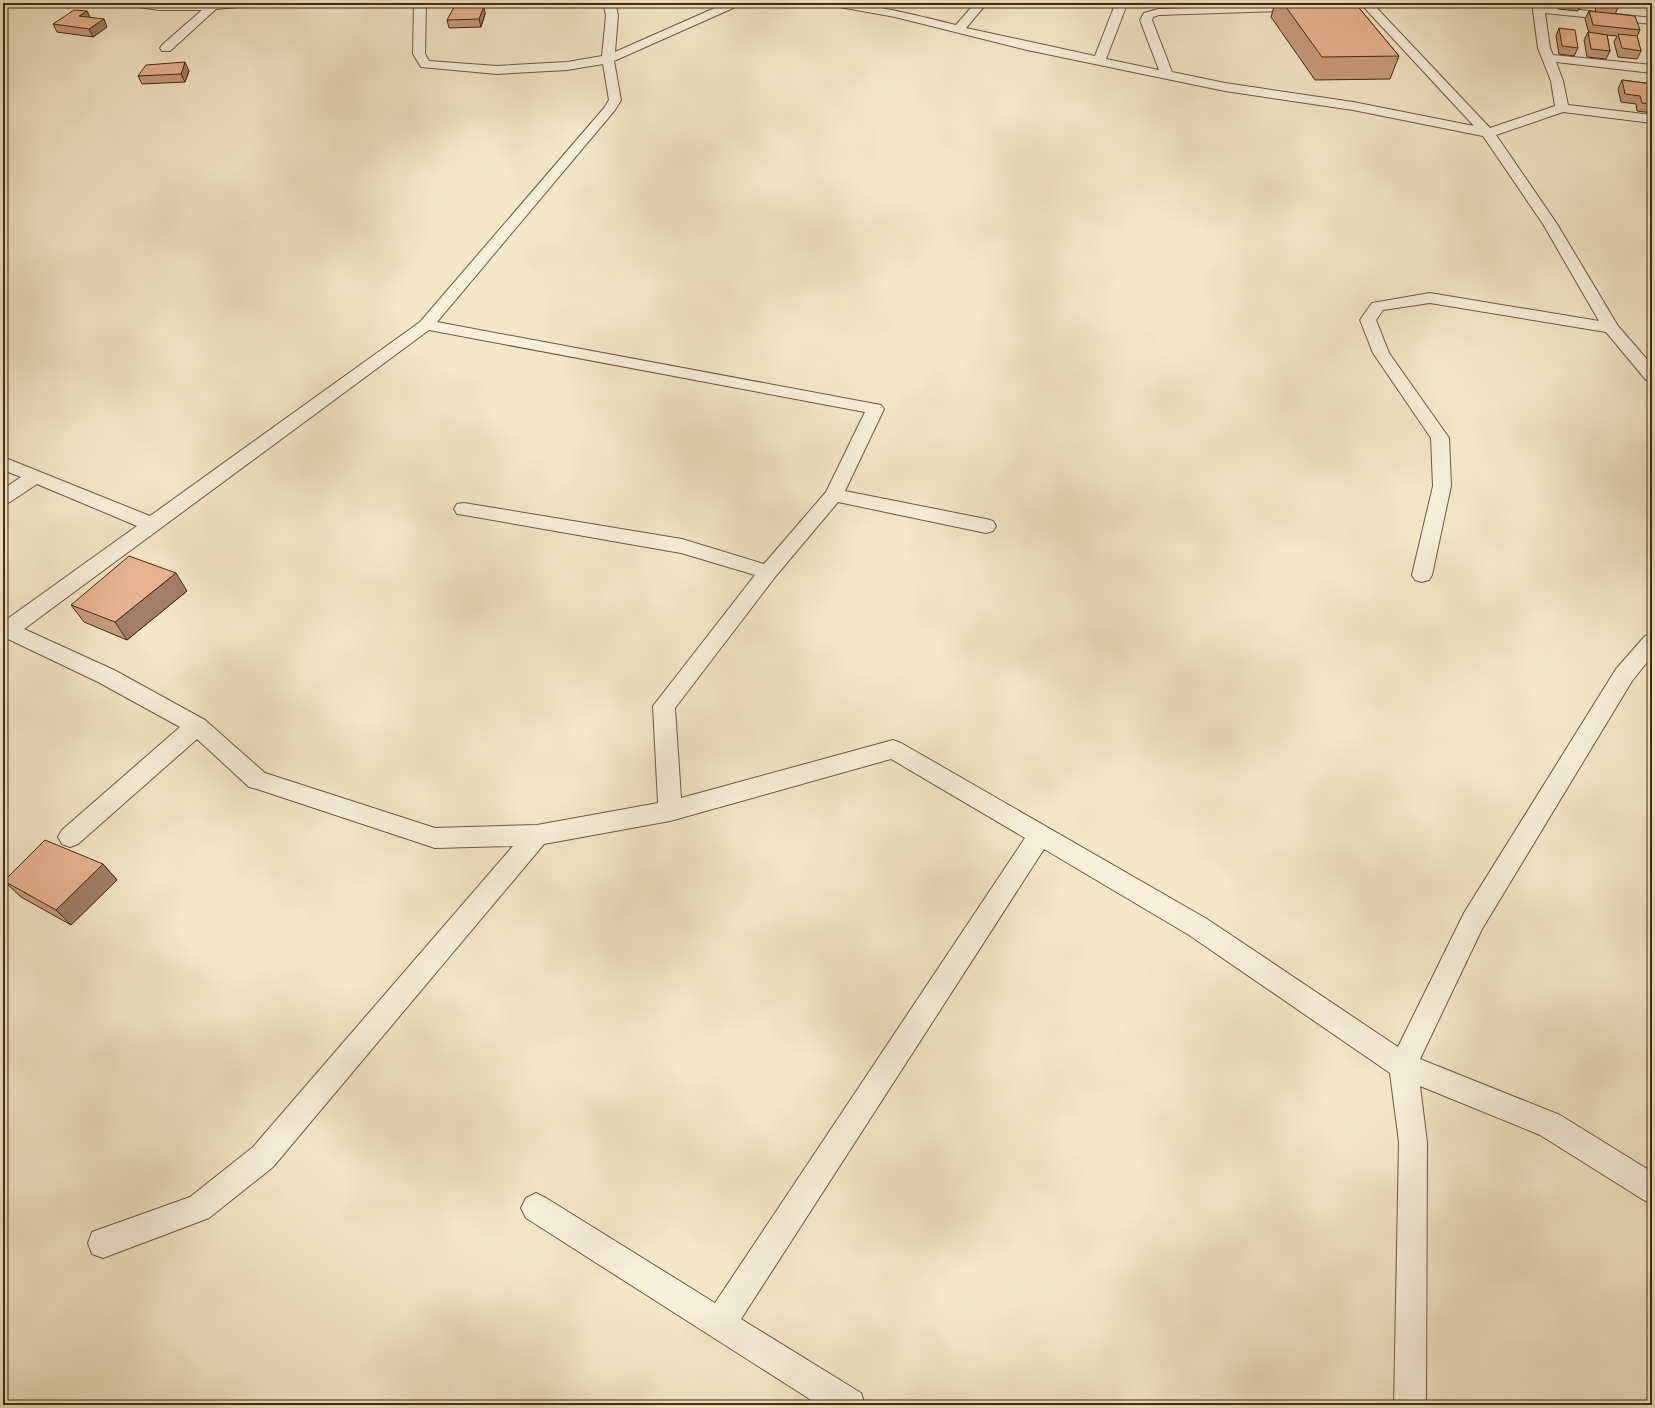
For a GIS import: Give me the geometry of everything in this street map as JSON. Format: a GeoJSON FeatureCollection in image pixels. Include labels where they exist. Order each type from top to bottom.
{"type":"FeatureCollection","features":[{"type":"Feature","properties":{"kind":"street"},"geometry":{"type":"LineString","coordinates":[[130,3],[143,5],[212,7],[249,3]]}},
{"type":"Feature","properties":{"kind":"street"},"geometry":{"type":"LineString","coordinates":[[420,3],[419,54],[425,64],[497,70],[567,66],[608,59],[736,3]]}},
{"type":"Feature","properties":{"kind":"street"},"geometry":{"type":"LineString","coordinates":[[6,632],[426,325],[609,110],[615,100],[608,59],[612,15],[609,3]]}},
{"type":"Feature","properties":{"kind":"street"},"geometry":{"type":"LineString","coordinates":[[834,3],[858,5],[958,30],[1225,87],[1354,106],[1488,133],[1562,108],[1652,120]]}},
{"type":"Feature","properties":{"kind":"street"},"geometry":{"type":"LineString","coordinates":[[958,30],[981,3]]}},
{"type":"Feature","properties":{"kind":"street"},"geometry":{"type":"LineString","coordinates":[[1099,61],[1120,7],[1119,3]]}},
{"type":"Feature","properties":{"kind":"street"},"geometry":{"type":"LineString","coordinates":[[1352,6],[1367,4],[1488,133],[1550,224],[1611,328],[1652,376]]}},
{"type":"Feature","properties":{"kind":"street"},"geometry":{"type":"LineString","coordinates":[[1562,108],[1557,81],[1544,48],[1539,6],[1652,21]]}},
{"type":"Feature","properties":{"kind":"street"},"geometry":{"type":"LineString","coordinates":[[166,48],[212,7]]}},
{"type":"Feature","properties":{"kind":"street"},"geometry":{"type":"LineString","coordinates":[[1167,75],[1146,20],[1148,15],[1158,12],[1314,7]]}},
{"type":"Feature","properties":{"kind":"street"},"geometry":{"type":"LineString","coordinates":[[1548,58],[1652,69]]}},
{"type":"Feature","properties":{"kind":"street"},"geometry":{"type":"LineString","coordinates":[[1422,575],[1442,486],[1440,438],[1381,353],[1368,320],[1378,306],[1430,298],[1611,328]]}},
{"type":"Feature","properties":{"kind":"street"},"geometry":{"type":"LineString","coordinates":[[426,325],[875,408],[834,496],[768,572],[664,706],[670,810]]}},
{"type":"Feature","properties":{"kind":"street"},"geometry":{"type":"LineString","coordinates":[[3,463],[153,525]]}},
{"type":"Feature","properties":{"kind":"street"},"geometry":{"type":"LineString","coordinates":[[3,498],[35,477]]}},
{"type":"Feature","properties":{"kind":"street"},"geometry":{"type":"LineString","coordinates":[[834,496],[986,526]]}},
{"type":"Feature","properties":{"kind":"street"},"geometry":{"type":"LineString","coordinates":[[464,509],[682,546],[768,572]]}},
{"type":"Feature","properties":{"kind":"street"},"geometry":{"type":"LineString","coordinates":[[6,632],[106,676],[197,726],[257,780],[435,838],[537,835],[670,810],[893,749],[1198,927],[1403,1066],[1550,1125],[1652,1189]]}},
{"type":"Feature","properties":{"kind":"street"},"geometry":{"type":"LineString","coordinates":[[1410,1405],[1414,1142],[1403,1066],[1473,921],[1624,675],[1652,642]]}},
{"type":"Feature","properties":{"kind":"street"},"geometry":{"type":"LineString","coordinates":[[70,837],[197,726]]}},
{"type":"Feature","properties":{"kind":"street"},"geometry":{"type":"LineString","coordinates":[[103,1243],[199,1208],[263,1157],[537,835]]}},
{"type":"Feature","properties":{"kind":"street"},"geometry":{"type":"LineString","coordinates":[[720,1323],[1040,835]]}},
{"type":"Feature","properties":{"kind":"street"},"geometry":{"type":"LineString","coordinates":[[536,1208],[849,1405]]}},
{"type":"Feature","properties":{"kind":"building"},"geometry":{"type":"Polygon","coordinates":[[[1283,3],[1355,3],[1399,56],[1322,57],[1283,3]]]}},
{"type":"Feature","properties":{"kind":"building"},"geometry":{"type":"Polygon","coordinates":[[[1618,3],[1619,6],[1600,4],[1618,3]]]}},
{"type":"Feature","properties":{"kind":"building"},"geometry":{"type":"Polygon","coordinates":[[[484,6],[479,19],[447,20],[454,7],[484,6]]]}},
{"type":"Feature","properties":{"kind":"building"},"geometry":{"type":"Polygon","coordinates":[[[74,10],[87,11],[79,16],[104,19],[89,29],[53,24],[74,10]]]}},
{"type":"Feature","properties":{"kind":"building"},"geometry":{"type":"Polygon","coordinates":[[[1589,11],[1635,16],[1640,30],[1593,25],[1589,11]]]}},
{"type":"Feature","properties":{"kind":"building"},"geometry":{"type":"Polygon","coordinates":[[[1559,28],[1575,30],[1578,48],[1562,46],[1559,28]]]}},
{"type":"Feature","properties":{"kind":"building"},"geometry":{"type":"Polygon","coordinates":[[[1588,32],[1607,35],[1610,51],[1591,49],[1588,32]]]}},
{"type":"Feature","properties":{"kind":"building"},"geometry":{"type":"Polygon","coordinates":[[[1618,34],[1637,36],[1641,51],[1622,48],[1618,34]]]}},
{"type":"Feature","properties":{"kind":"building"},"geometry":{"type":"Polygon","coordinates":[[[185,62],[181,74],[138,76],[146,65],[185,62]]]}},
{"type":"Feature","properties":{"kind":"building"},"geometry":{"type":"Polygon","coordinates":[[[1622,80],[1652,84],[1652,104],[1642,103],[1640,96],[1625,94],[1622,80]]]}},
{"type":"Feature","properties":{"kind":"building"},"geometry":{"type":"Polygon","coordinates":[[[129,556],[176,573],[115,622],[71,605],[129,556]]]}},
{"type":"Feature","properties":{"kind":"building"},"geometry":{"type":"Polygon","coordinates":[[[45,840],[103,864],[56,910],[4,881],[45,840]]]}}]}
